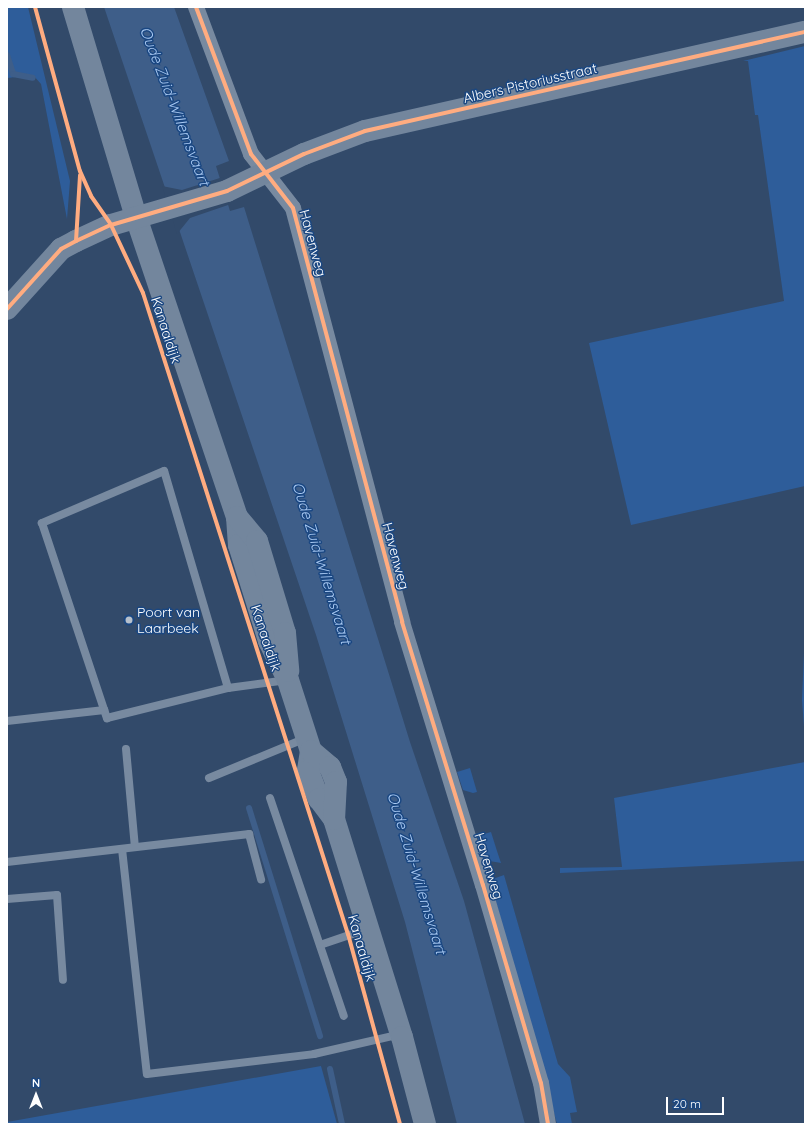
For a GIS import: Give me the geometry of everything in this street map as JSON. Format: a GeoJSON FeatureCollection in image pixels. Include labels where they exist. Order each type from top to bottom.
{"type":"FeatureCollection","features":[{"type":"Feature","properties":{"kind":"main road","name":"Kanaaldijk"},"geometry":{"type":"LineString","coordinates":[[73,7],[136,217],[237,517],[239,545],[279,681],[309,744],[308,771],[319,799],[334,819],[358,931],[401,1034],[425,1124]]}},
{"type":"Feature","properties":{"kind":"main road","name":"Albers Pistoriusstraat"},"geometry":{"type":"LineString","coordinates":[[7,309],[61,249],[104,227],[227,191],[266,174],[304,154],[365,130],[805,32]]}},
{"type":"Feature","properties":{"kind":"street","name":"Havenweg"},"geometry":{"type":"LineString","coordinates":[[196,7],[251,154],[293,208],[402,622],[484,885],[541,1083],[548,1124]]}},
{"type":"Feature","properties":{"kind":"lane"},"geometry":{"type":"LineString","coordinates":[[228,688],[164,471],[42,523],[107,718],[228,688],[279,681]]}},
{"type":"Feature","properties":{"kind":"lane"},"geometry":{"type":"LineString","coordinates":[[7,722],[104,710]]}},
{"type":"Feature","properties":{"kind":"lane"},"geometry":{"type":"LineString","coordinates":[[208,778],[309,744]]}},
{"type":"Feature","properties":{"kind":"lane"},"geometry":{"type":"LineString","coordinates":[[126,749],[135,847]]}},
{"type":"Feature","properties":{"kind":"lane"},"geometry":{"type":"LineString","coordinates":[[270,798],[344,1016]]}},
{"type":"Feature","properties":{"kind":"lane"},"geometry":{"type":"LineString","coordinates":[[7,862],[250,834],[260,879]]}},
{"type":"Feature","properties":{"kind":"lane"},"geometry":{"type":"LineString","coordinates":[[122,849],[147,1074],[314,1054],[401,1034]]}},
{"type":"Feature","properties":{"kind":"lane"},"geometry":{"type":"LineString","coordinates":[[7,899],[57,895],[63,980]]}},
{"type":"Feature","properties":{"kind":"lane"},"geometry":{"type":"LineString","coordinates":[[320,945],[358,931]]}},
{"type":"Feature","properties":{"kind":"shaded area"},"geometry":{"type":"Polygon","coordinates":[[[7,7],[28,7],[70,181],[67,219],[41,84],[33,75],[7,78],[7,7]]]}},
{"type":"Feature","properties":{"kind":"shaded area"},"geometry":{"type":"Polygon","coordinates":[[[805,46],[805,486],[631,525],[589,343],[784,301],[758,115],[755,115],[748,61],[743,61],[805,46]]]}},
{"type":"Feature","properties":{"kind":"shaded area"},"geometry":{"type":"Polygon","coordinates":[[[805,629],[805,740],[802,700],[805,629]]]}},
{"type":"Feature","properties":{"kind":"shaded area"},"geometry":{"type":"Polygon","coordinates":[[[805,762],[805,861],[560,873],[560,868],[622,867],[614,798],[805,762]]]}},
{"type":"Feature","properties":{"kind":"shaded area"},"geometry":{"type":"Polygon","coordinates":[[[470,768],[477,792],[473,793],[463,790],[457,772],[470,768]]]}},
{"type":"Feature","properties":{"kind":"shaded area"},"geometry":{"type":"Polygon","coordinates":[[[491,832],[501,863],[484,860],[477,836],[491,832]]]}},
{"type":"Feature","properties":{"kind":"shaded area"},"geometry":{"type":"Polygon","coordinates":[[[504,875],[558,1064],[570,1077],[577,1112],[570,1113],[572,1124],[557,1124],[490,880],[504,875]]]}},
{"type":"Feature","properties":{"kind":"shaded area"},"geometry":{"type":"Polygon","coordinates":[[[321,1066],[337,1124],[7,1124],[7,1122],[321,1066]]]}},
{"type":"Feature","properties":{"kind":"water","name":"Oude Zuid-Willemsvaart"},"geometry":{"type":"Polygon","coordinates":[[[104,7],[174,7],[229,161],[216,166],[230,211],[244,207],[410,742],[464,901],[525,1124],[457,1124],[405,922],[316,635],[104,7]]]}},
{"type":"Feature","properties":{"kind":"pier"},"geometry":{"type":"Polygon","coordinates":[[[223,177],[231,204],[190,218],[177,234],[162,186],[182,190],[223,177]]]}},
{"type":"Feature","properties":{"kind":"waterway"},"geometry":{"type":"LineString","coordinates":[[7,55],[13,74],[33,78]]}},
{"type":"Feature","properties":{"kind":"waterway"},"geometry":{"type":"LineString","coordinates":[[249,808],[320,1036]]}},
{"type":"Feature","properties":{"kind":"waterway"},"geometry":{"type":"LineString","coordinates":[[330,1069],[342,1124]]}},
{"type":"Feature","properties":{"kind":"cycle path"},"geometry":{"type":"LineString","coordinates":[[35,7],[80,171],[91,196],[111,225],[143,293],[348,934],[400,1124]]}},
{"type":"Feature","properties":{"kind":"cycle path"},"geometry":{"type":"LineString","coordinates":[[196,7],[251,154],[293,208],[402,622],[483,885],[541,1083],[548,1124]]}},
{"type":"Feature","properties":{"kind":"cycle path"},"geometry":{"type":"LineString","coordinates":[[7,309],[61,249],[76,241],[111,225],[227,191],[304,154],[365,131],[805,32]]}},
{"type":"Feature","properties":{"kind":"cycle path"},"geometry":{"type":"LineString","coordinates":[[76,241],[80,175]]}},
{"type":"Feature","properties":{"kind":"place","name":"Poort van Laarbeek"},"geometry":{"type":"Point","coordinates":[129,620]}}]}
